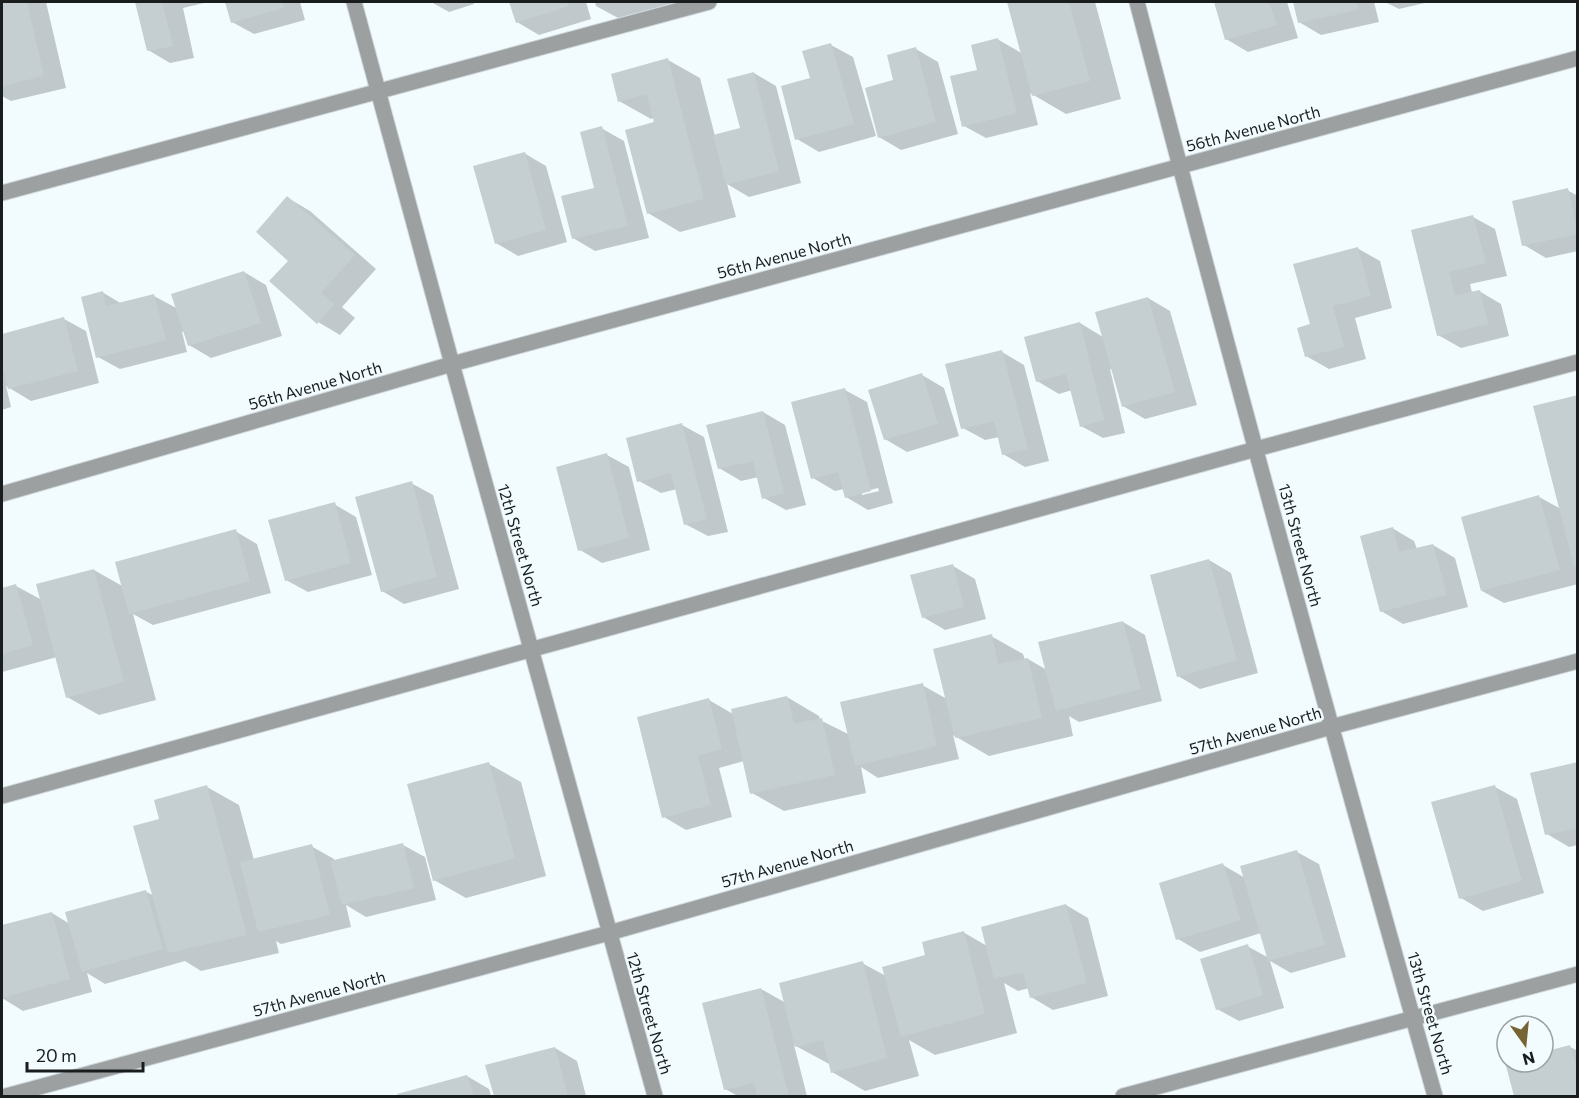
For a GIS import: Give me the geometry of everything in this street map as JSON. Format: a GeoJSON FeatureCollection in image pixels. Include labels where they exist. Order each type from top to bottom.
{"type":"FeatureCollection","features":[{"type":"Feature","properties":{"kind":"street","name":"12th Street North"},"geometry":{"type":"LineString","coordinates":[[354,2],[655,1096]]}},
{"type":"Feature","properties":{"kind":"street"},"geometry":{"type":"LineString","coordinates":[[2,193],[709,2]]}},
{"type":"Feature","properties":{"kind":"street","name":"13th Street North"},"geometry":{"type":"LineString","coordinates":[[1137,2],[1331,727],[1436,1096]]}},
{"type":"Feature","properties":{"kind":"street","name":"56th Avenue North"},"geometry":{"type":"LineString","coordinates":[[2,494],[452,364],[1578,58]]}},
{"type":"Feature","properties":{"kind":"street"},"geometry":{"type":"LineString","coordinates":[[2,796],[1256,448],[1578,362]]}},
{"type":"Feature","properties":{"kind":"street","name":"57th Avenue North"},"geometry":{"type":"LineString","coordinates":[[6,1096],[609,933],[1331,727],[1578,661]]}},
{"type":"Feature","properties":{"kind":"street"},"geometry":{"type":"LineString","coordinates":[[1123,1096],[1578,974]]}},
{"type":"Feature","properties":{"kind":"building"},"geometry":{"type":"Polygon","coordinates":[[[2,2],[27,2],[44,76],[2,86],[2,2]]]}},
{"type":"Feature","properties":{"kind":"building"},"geometry":{"type":"Polygon","coordinates":[[[135,2],[162,2],[173,46],[147,51],[135,2]]]}},
{"type":"Feature","properties":{"kind":"building"},"geometry":{"type":"Polygon","coordinates":[[[225,2],[282,2],[284,8],[231,23],[225,2]]]}},
{"type":"Feature","properties":{"kind":"building"},"geometry":{"type":"Polygon","coordinates":[[[509,2],[568,2],[569,6],[516,23],[509,2]]]}},
{"type":"Feature","properties":{"kind":"building"},"geometry":{"type":"Polygon","coordinates":[[[1007,2],[1069,2],[1090,81],[1032,96],[1007,2]]]}},
{"type":"Feature","properties":{"kind":"building"},"geometry":{"type":"Polygon","coordinates":[[[1214,2],[1269,2],[1277,25],[1225,40],[1214,2]]]}},
{"type":"Feature","properties":{"kind":"building"},"geometry":{"type":"Polygon","coordinates":[[[1293,2],[1356,2],[1358,10],[1298,23],[1293,2]]]}},
{"type":"Feature","properties":{"kind":"building"},"geometry":{"type":"Polygon","coordinates":[[[998,38],[1017,113],[962,127],[950,76],[977,70],[971,45],[998,38]]]}},
{"type":"Feature","properties":{"kind":"building"},"geometry":{"type":"Polygon","coordinates":[[[831,43],[854,124],[795,140],[781,86],[810,78],[802,51],[831,43]]]}},
{"type":"Feature","properties":{"kind":"building"},"geometry":{"type":"Polygon","coordinates":[[[916,47],[936,122],[878,138],[865,88],[893,80],[887,55],[916,47]]]}},
{"type":"Feature","properties":{"kind":"building"},"geometry":{"type":"Polygon","coordinates":[[[668,58],[704,199],[647,214],[625,130],[654,122],[647,94],[618,102],[611,74],[668,58]]]}},
{"type":"Feature","properties":{"kind":"building"},"geometry":{"type":"Polygon","coordinates":[[[754,72],[779,171],[726,185],[713,135],[740,128],[727,79],[754,72]]]}},
{"type":"Feature","properties":{"kind":"building"},"geometry":{"type":"Polygon","coordinates":[[[602,126],[628,226],[572,239],[561,196],[594,188],[580,132],[602,126]]]}},
{"type":"Feature","properties":{"kind":"building"},"geometry":{"type":"Polygon","coordinates":[[[525,152],[546,230],[495,244],[473,166],[525,152]]]}},
{"type":"Feature","properties":{"kind":"building"},"geometry":{"type":"Polygon","coordinates":[[[1568,188],[1578,234],[1522,246],[1512,201],[1568,188]]]}},
{"type":"Feature","properties":{"kind":"building"},"geometry":{"type":"Polygon","coordinates":[[[287,196],[355,255],[321,293],[334,304],[317,324],[269,281],[288,261],[256,232],[287,196]]]}},
{"type":"Feature","properties":{"kind":"building"},"geometry":{"type":"Polygon","coordinates":[[[1473,215],[1486,263],[1449,272],[1455,295],[1480,290],[1488,324],[1437,336],[1411,230],[1473,215]]]}},
{"type":"Feature","properties":{"kind":"building"},"geometry":{"type":"Polygon","coordinates":[[[1358,247],[1371,296],[1333,306],[1344,347],[1305,357],[1297,328],[1310,324],[1293,264],[1358,247]]]}},
{"type":"Feature","properties":{"kind":"building"},"geometry":{"type":"Polygon","coordinates":[[[244,271],[261,323],[188,346],[171,294],[244,271]]]}},
{"type":"Feature","properties":{"kind":"building"},"geometry":{"type":"Polygon","coordinates":[[[103,291],[106,306],[154,294],[166,340],[96,358],[81,297],[103,291]]]}},
{"type":"Feature","properties":{"kind":"building"},"geometry":{"type":"Polygon","coordinates":[[[1148,297],[1175,392],[1122,407],[1095,312],[1148,297]]]}},
{"type":"Feature","properties":{"kind":"building"},"geometry":{"type":"Polygon","coordinates":[[[64,317],[78,371],[8,389],[2,365],[2,334],[64,317]]]}},
{"type":"Feature","properties":{"kind":"building"},"geometry":{"type":"Polygon","coordinates":[[[1080,322],[1104,420],[1080,427],[1066,374],[1036,382],[1024,337],[1080,322]]]}},
{"type":"Feature","properties":{"kind":"building"},"geometry":{"type":"Polygon","coordinates":[[[1002,350],[1028,449],[1002,455],[994,421],[961,429],[945,364],[1002,350]]]}},
{"type":"Feature","properties":{"kind":"building"},"geometry":{"type":"Polygon","coordinates":[[[922,373],[938,424],[884,440],[868,390],[922,373]]]}},
{"type":"Feature","properties":{"kind":"building"},"geometry":{"type":"Polygon","coordinates":[[[845,388],[871,491],[845,498],[838,472],[811,479],[791,402],[845,388]]]}},
{"type":"Feature","properties":{"kind":"building"},"geometry":{"type":"Polygon","coordinates":[[[1578,395],[1578,566],[1574,567],[1533,406],[1578,395]]]}},
{"type":"Feature","properties":{"kind":"building"},"geometry":{"type":"Polygon","coordinates":[[[763,411],[784,493],[762,499],[753,461],[718,469],[706,425],[763,411]]]}},
{"type":"Feature","properties":{"kind":"building"},"geometry":{"type":"Polygon","coordinates":[[[682,423],[707,519],[684,525],[671,473],[637,482],[626,438],[682,423]]]}},
{"type":"Feature","properties":{"kind":"building"},"geometry":{"type":"Polygon","coordinates":[[[607,453],[629,538],[578,551],[556,467],[607,453]]]}},
{"type":"Feature","properties":{"kind":"building"},"geometry":{"type":"Polygon","coordinates":[[[412,481],[437,577],[381,592],[355,497],[412,481]]]}},
{"type":"Feature","properties":{"kind":"building"},"geometry":{"type":"Polygon","coordinates":[[[1539,495],[1560,570],[1481,591],[1461,517],[1539,495]]]}},
{"type":"Feature","properties":{"kind":"building"},"geometry":{"type":"Polygon","coordinates":[[[335,502],[351,563],[285,581],[268,520],[335,502]]]}},
{"type":"Feature","properties":{"kind":"building"},"geometry":{"type":"Polygon","coordinates":[[[1393,527],[1399,552],[1433,544],[1447,595],[1380,612],[1360,536],[1393,527]]]}},
{"type":"Feature","properties":{"kind":"building"},"geometry":{"type":"Polygon","coordinates":[[[236,529],[250,581],[129,614],[115,562],[236,529]]]}},
{"type":"Feature","properties":{"kind":"building"},"geometry":{"type":"Polygon","coordinates":[[[1209,559],[1237,660],[1177,677],[1150,575],[1209,559]]]}},
{"type":"Feature","properties":{"kind":"building"},"geometry":{"type":"Polygon","coordinates":[[[953,564],[964,607],[922,618],[910,575],[953,564]]]}},
{"type":"Feature","properties":{"kind":"building"},"geometry":{"type":"Polygon","coordinates":[[[94,569],[124,682],[66,698],[36,584],[94,569]]]}},
{"type":"Feature","properties":{"kind":"building"},"geometry":{"type":"Polygon","coordinates":[[[16,584],[33,645],[2,654],[2,588],[16,584]]]}},
{"type":"Feature","properties":{"kind":"building"},"geometry":{"type":"Polygon","coordinates":[[[1123,621],[1141,689],[1056,711],[1038,642],[1123,621]]]}},
{"type":"Feature","properties":{"kind":"building"},"geometry":{"type":"Polygon","coordinates":[[[992,634],[998,664],[1028,658],[1042,718],[955,738],[933,649],[992,634]]]}},
{"type":"Feature","properties":{"kind":"building"},"geometry":{"type":"Polygon","coordinates":[[[923,683],[937,746],[855,766],[840,702],[923,683]]]}},
{"type":"Feature","properties":{"kind":"building"},"geometry":{"type":"Polygon","coordinates":[[[787,696],[794,724],[822,718],[835,775],[750,794],[731,709],[787,696]]]}},
{"type":"Feature","properties":{"kind":"building"},"geometry":{"type":"Polygon","coordinates":[[[709,698],[722,749],[698,756],[711,805],[662,818],[637,717],[709,698]]]}},
{"type":"Feature","properties":{"kind":"building"},"geometry":{"type":"Polygon","coordinates":[[[489,762],[515,858],[433,881],[407,784],[489,762]]]}},
{"type":"Feature","properties":{"kind":"building"},"geometry":{"type":"Polygon","coordinates":[[[1578,762],[1578,828],[1545,835],[1530,773],[1578,762]]]}},
{"type":"Feature","properties":{"kind":"building"},"geometry":{"type":"Polygon","coordinates":[[[207,785],[247,935],[168,953],[133,826],[159,819],[154,800],[207,785]]]}},
{"type":"Feature","properties":{"kind":"building"},"geometry":{"type":"Polygon","coordinates":[[[1495,785],[1522,881],[1459,899],[1431,802],[1495,785]]]}},
{"type":"Feature","properties":{"kind":"building"},"geometry":{"type":"Polygon","coordinates":[[[403,843],[414,888],[342,905],[330,861],[403,843]]]}},
{"type":"Feature","properties":{"kind":"building"},"geometry":{"type":"Polygon","coordinates":[[[312,844],[330,915],[258,932],[240,862],[312,844]]]}},
{"type":"Feature","properties":{"kind":"building"},"geometry":{"type":"Polygon","coordinates":[[[1297,850],[1325,945],[1268,961],[1240,866],[1297,850]]]}},
{"type":"Feature","properties":{"kind":"building"},"geometry":{"type":"Polygon","coordinates":[[[1223,863],[1241,920],[1176,940],[1159,883],[1223,863]]]}},
{"type":"Feature","properties":{"kind":"building"},"geometry":{"type":"Polygon","coordinates":[[[146,890],[163,949],[82,972],[65,912],[146,890]]]}},
{"type":"Feature","properties":{"kind":"building"},"geometry":{"type":"Polygon","coordinates":[[[1066,904],[1087,983],[1030,998],[1023,972],[994,979],[981,927],[1066,904]]]}},
{"type":"Feature","properties":{"kind":"building"},"geometry":{"type":"Polygon","coordinates":[[[52,912],[70,979],[2,998],[2,925],[52,912]]]}},
{"type":"Feature","properties":{"kind":"building"},"geometry":{"type":"Polygon","coordinates":[[[964,931],[985,1014],[901,1037],[882,967],[925,955],[922,942],[964,931]]]}},
{"type":"Feature","properties":{"kind":"building"},"geometry":{"type":"Polygon","coordinates":[[[1248,944],[1263,995],[1216,1010],[1200,959],[1248,944]]]}},
{"type":"Feature","properties":{"kind":"building"},"geometry":{"type":"Polygon","coordinates":[[[863,961],[887,1058],[831,1073],[823,1040],[795,1047],[779,983],[863,961]]]}},
{"type":"Feature","properties":{"kind":"building"},"geometry":{"type":"Polygon","coordinates":[[[761,988],[789,1096],[757,1096],[754,1083],[724,1090],[702,1003],[761,988]]]}},
{"type":"Feature","properties":{"kind":"building"},"geometry":{"type":"Polygon","coordinates":[[[1570,1045],[1578,1072],[1578,1096],[1514,1096],[1508,1074],[1555,1074],[1555,1049],[1570,1045]]]}},
{"type":"Feature","properties":{"kind":"building"},"geometry":{"type":"Polygon","coordinates":[[[555,1047],[568,1096],[494,1096],[485,1065],[555,1047]]]}},
{"type":"Feature","properties":{"kind":"building"},"geometry":{"type":"Polygon","coordinates":[[[467,1075],[474,1096],[398,1096],[397,1094],[467,1075]]]}}]}
